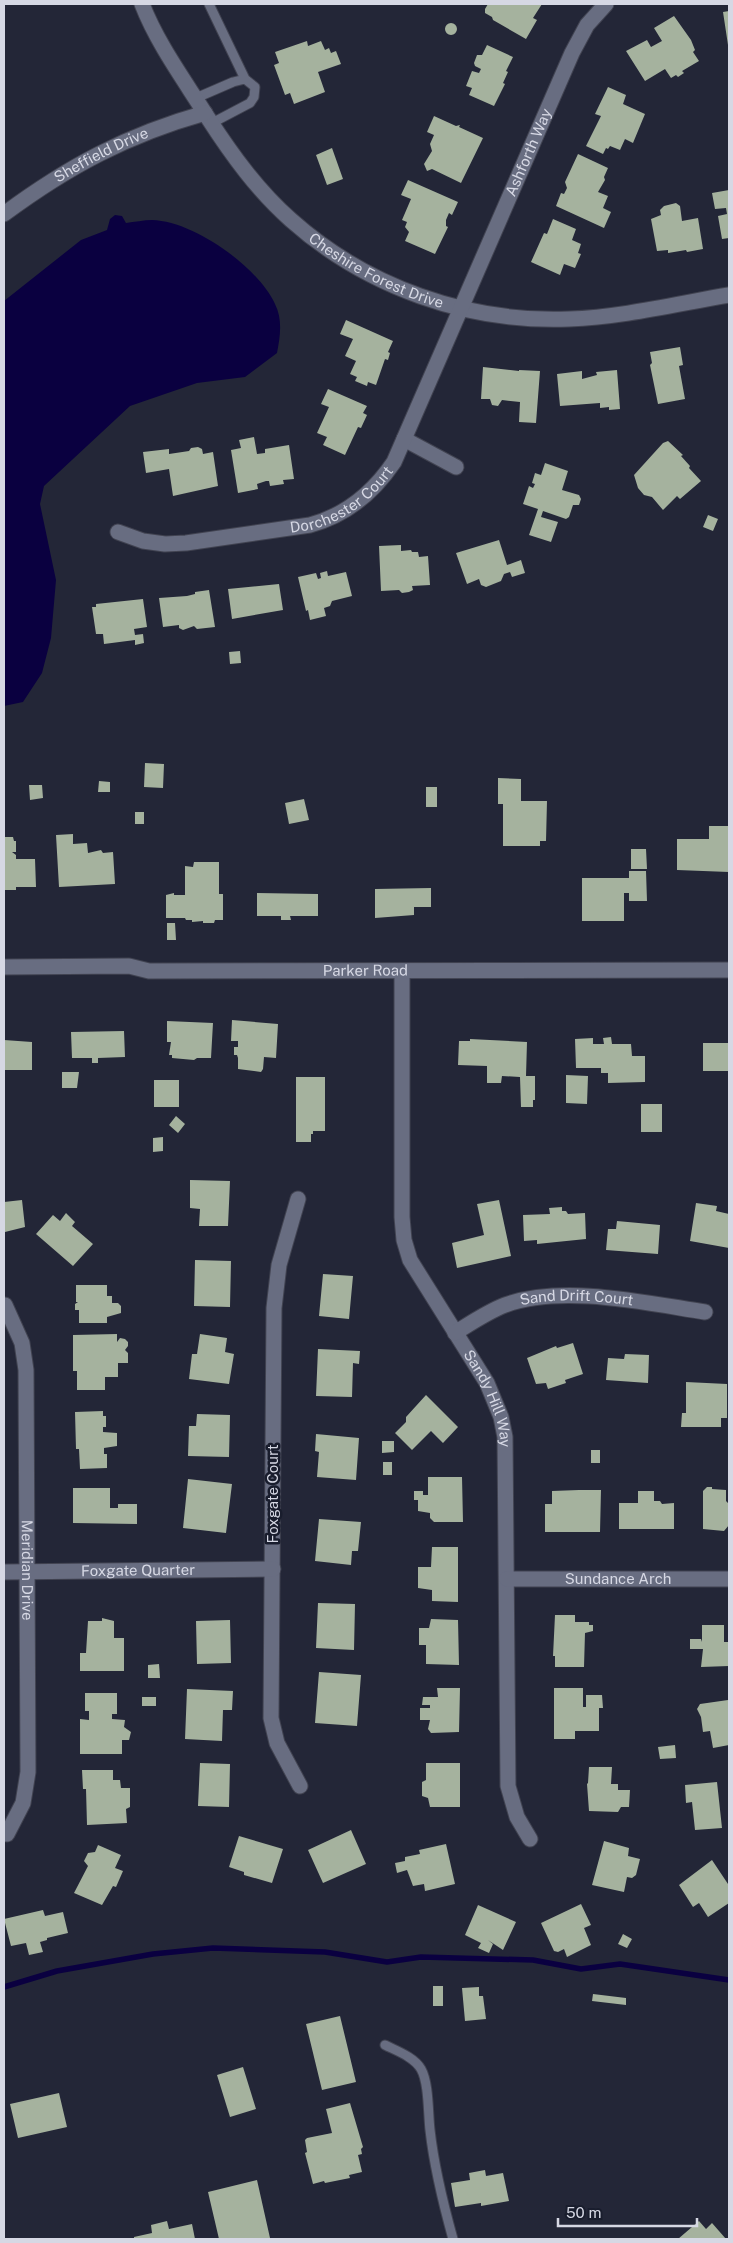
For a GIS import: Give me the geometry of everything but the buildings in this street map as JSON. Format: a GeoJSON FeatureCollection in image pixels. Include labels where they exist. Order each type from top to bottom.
{"type":"FeatureCollection","features":[{"type":"Feature","properties":{"kind":"street","name":"Cheshire Forest Drive"},"geometry":{"type":"LineString","coordinates":[[142,4],[160,43],[253,181],[290,220],[315,240],[374,277],[431,300],[462,308],[518,318],[567,319],[602,317],[729,295]]}},
{"type":"Feature","properties":{"kind":"street","name":"Ashforth Way"},"geometry":{"type":"LineString","coordinates":[[462,308],[572,53],[587,26],[606,4]]}},
{"type":"Feature","properties":{"kind":"street","name":"Sheffield Drive"},"geometry":{"type":"LineString","coordinates":[[4,214],[73,166],[109,148],[145,132],[209,118]]}},
{"type":"Feature","properties":{"kind":"street","name":"Dorchester Court"},"geometry":{"type":"LineString","coordinates":[[118,532],[143,541],[165,544],[186,543],[310,526],[325,521],[362,500],[383,479],[394,462],[462,308]]}},
{"type":"Feature","properties":{"kind":"street"},"geometry":{"type":"LineString","coordinates":[[404,439],[456,467]]}},
{"type":"Feature","properties":{"kind":"street","name":"Parker Road"},"geometry":{"type":"LineString","coordinates":[[4,966],[128,966],[149,971],[729,970]]}},
{"type":"Feature","properties":{"kind":"street","name":"Sandy Hill Way"},"geometry":{"type":"LineString","coordinates":[[402,971],[402,1217],[404,1240],[410,1260],[487,1383],[501,1417],[505,1437],[508,1786],[517,1817],[530,1839]]}},
{"type":"Feature","properties":{"kind":"street","name":"Foxgate Court"},"geometry":{"type":"LineString","coordinates":[[298,1199],[279,1265],[274,1308],[271,1718],[277,1743],[300,1786]]}},
{"type":"Feature","properties":{"kind":"street","name":"Sand Drift Court"},"geometry":{"type":"LineString","coordinates":[[455,1333],[503,1306],[544,1297],[583,1296],[705,1312]]}},
{"type":"Feature","properties":{"kind":"street","name":"Meridian Drive"},"geometry":{"type":"LineString","coordinates":[[5,1305],[22,1343],[26,1370],[28,1772],[23,1803],[7,1834]]}},
{"type":"Feature","properties":{"kind":"street","name":"Foxgate Quarter"},"geometry":{"type":"LineString","coordinates":[[4,1572],[273,1569]]}},
{"type":"Feature","properties":{"kind":"street","name":"Sundance Arch"},"geometry":{"type":"LineString","coordinates":[[507,1578],[729,1579]]}},
{"type":"Feature","properties":{"kind":"lane"},"geometry":{"type":"LineString","coordinates":[[209,4],[245,79],[254,87],[254,97],[250,103],[209,118]]}},
{"type":"Feature","properties":{"kind":"lane"},"geometry":{"type":"LineString","coordinates":[[196,98],[232,82],[245,79]]}},
{"type":"Feature","properties":{"kind":"lane"},"geometry":{"type":"LineString","coordinates":[[385,2045],[412,2060],[421,2069],[427,2094],[430,2130],[439,2180],[452,2239]]}},
{"type":"Feature","properties":{"kind":"shaded area"},"geometry":{"type":"Polygon","coordinates":[[[115,215],[122,216],[126,223],[152,220],[169,222],[187,228],[223,248],[240,261],[267,290],[278,310],[280,328],[277,353],[245,377],[197,383],[130,406],[44,486],[40,504],[56,580],[51,638],[42,673],[23,702],[4,706],[4,301],[81,240],[107,230],[110,219],[115,215]]]}},
{"type":"Feature","properties":{"kind":"waterway"},"geometry":{"type":"LineString","coordinates":[[4,1987],[57,1971],[153,1954],[213,1948],[325,1952],[387,1962],[421,1957],[533,1960],[581,1969],[620,1964],[729,1980]]}}]}
